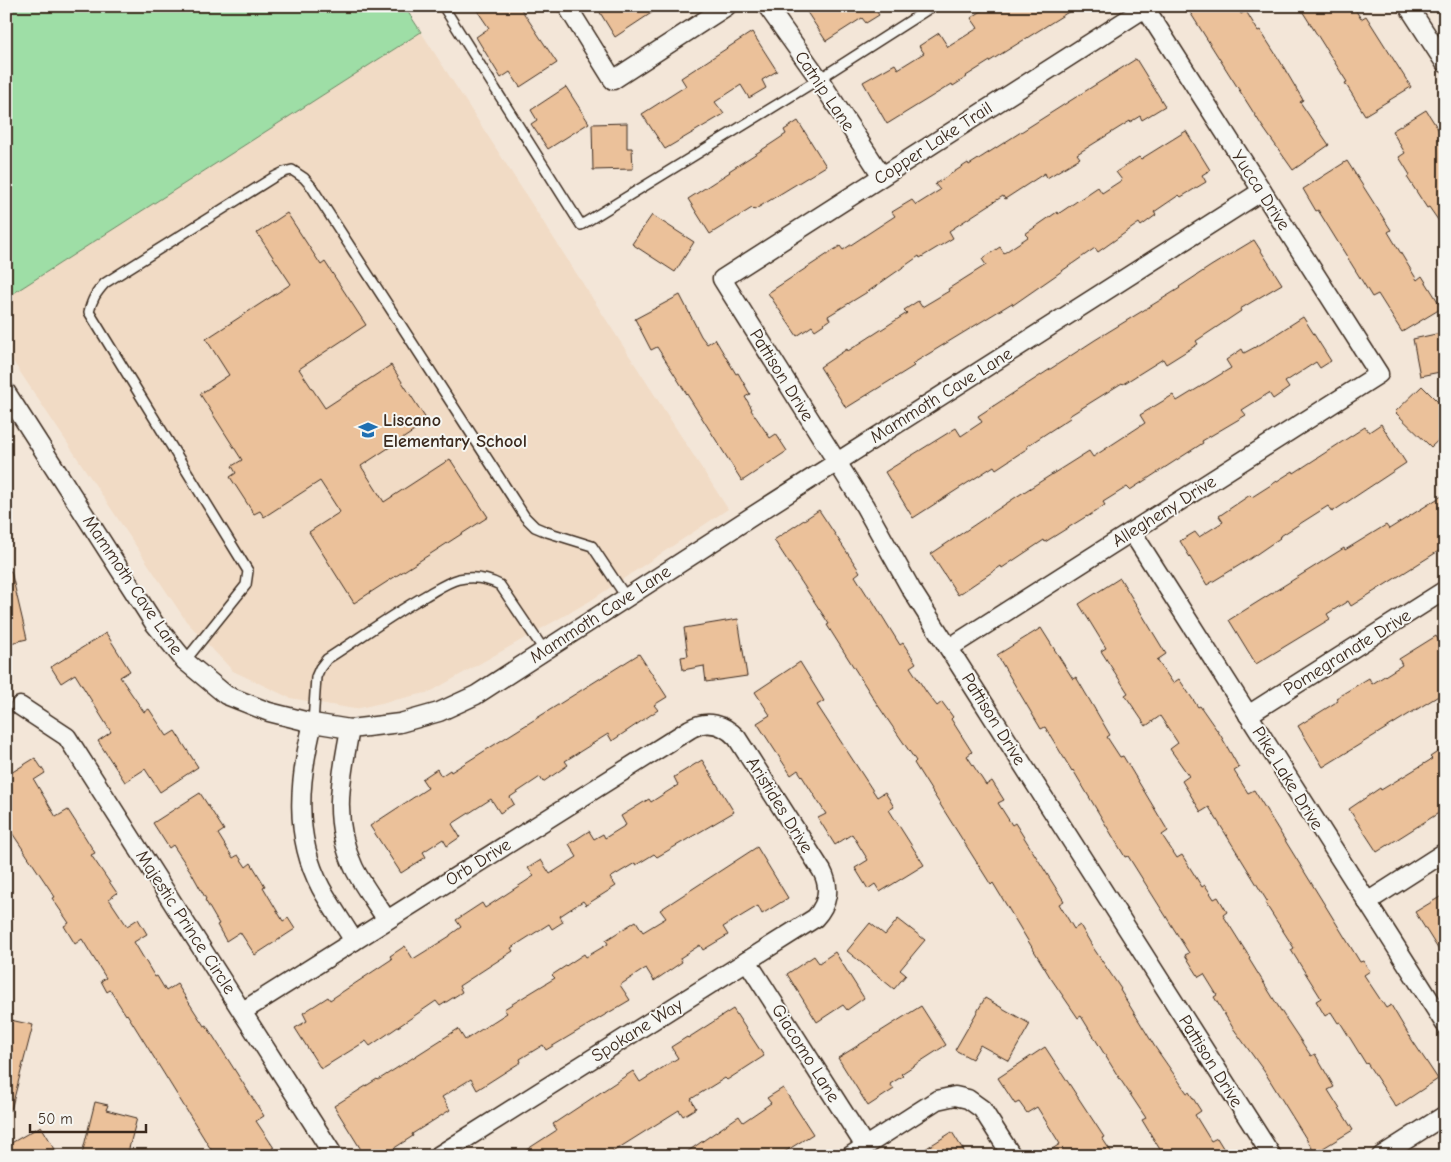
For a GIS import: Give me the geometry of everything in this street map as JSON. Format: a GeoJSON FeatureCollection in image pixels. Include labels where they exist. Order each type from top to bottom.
{"type":"FeatureCollection","features":[{"type":"Feature","properties":{"kind":"street"},"geometry":{"type":"LineString","coordinates":[[567,6],[613,80],[727,6]]}},
{"type":"Feature","properties":{"kind":"street","name":"Catnip Lane"},"geometry":{"type":"LineString","coordinates":[[767,6],[819,79],[882,176]]}},
{"type":"Feature","properties":{"kind":"street"},"geometry":{"type":"LineString","coordinates":[[1408,6],[1445,63]]}},
{"type":"Feature","properties":{"kind":"street","name":"Copper Lake Trail"},"geometry":{"type":"LineString","coordinates":[[722,279],[1145,7]]}},
{"type":"Feature","properties":{"kind":"street","name":"Yucca Drive"},"geometry":{"type":"LineString","coordinates":[[1145,7],[1379,374]]}},
{"type":"Feature","properties":{"kind":"street","name":"Mammoth Cave Lane"},"geometry":{"type":"LineString","coordinates":[[6,392],[154,623],[185,661],[226,696],[269,712],[313,723],[350,729],[400,723],[439,712],[476,695],[836,462],[1262,191]]}},
{"type":"Feature","properties":{"kind":"street","name":"Pattison Drive"},"geometry":{"type":"LineString","coordinates":[[722,279],[864,505],[904,577],[1272,1156]]}},
{"type":"Feature","properties":{"kind":"street","name":"Allegheny Drive"},"geometry":{"type":"LineString","coordinates":[[949,648],[1379,374]]}},
{"type":"Feature","properties":{"kind":"street","name":"Pike Lake Drive"},"geometry":{"type":"LineString","coordinates":[[1132,532],[1445,1024]]}},
{"type":"Feature","properties":{"kind":"street","name":"Pomegranate Drive"},"geometry":{"type":"LineString","coordinates":[[1248,715],[1445,590]]}},
{"type":"Feature","properties":{"kind":"street","name":"Majestic Prince Circle"},"geometry":{"type":"LineString","coordinates":[[20,706],[67,737],[334,1156]]}},
{"type":"Feature","properties":{"kind":"street"},"geometry":{"type":"LineString","coordinates":[[313,723],[307,747],[300,793],[302,829],[308,856],[320,887],[354,941]]}},
{"type":"Feature","properties":{"kind":"street","name":"Orb Drive"},"geometry":{"type":"LineString","coordinates":[[242,1011],[690,728],[701,724],[716,724]]}},
{"type":"Feature","properties":{"kind":"street","name":"Aristides Drive"},"geometry":{"type":"LineString","coordinates":[[716,724],[728,729],[738,738],[822,871],[827,884],[827,897]]}},
{"type":"Feature","properties":{"kind":"street"},"geometry":{"type":"LineString","coordinates":[[350,729],[339,793],[340,824],[347,851],[354,868],[387,920]]}},
{"type":"Feature","properties":{"kind":"street"},"geometry":{"type":"LineString","coordinates":[[1367,902],[1445,852]]}},
{"type":"Feature","properties":{"kind":"street","name":"Spokane Way"},"geometry":{"type":"LineString","coordinates":[[438,1156],[814,918],[822,909],[827,897]]}},
{"type":"Feature","properties":{"kind":"street","name":"Giacomo Lane"},"geometry":{"type":"LineString","coordinates":[[747,960],[857,1151]]}},
{"type":"Feature","properties":{"kind":"street"},"geometry":{"type":"LineString","coordinates":[[857,1151],[937,1100],[949,1096],[962,1097],[972,1101],[982,1109],[1012,1156]]}},
{"type":"Feature","properties":{"kind":"street"},"geometry":{"type":"LineString","coordinates":[[1389,1154],[1445,1115]]}},
{"type":"Feature","properties":{"kind":"lane"},"geometry":{"type":"LineString","coordinates":[[443,6],[581,225],[819,79],[933,6]]}},
{"type":"Feature","properties":{"kind":"lane"},"geometry":{"type":"LineString","coordinates":[[185,661],[246,585],[248,570],[89,312],[90,305],[92,298],[105,283],[274,177],[292,170],[304,178],[311,186],[524,517],[535,526],[547,532],[592,546],[626,597]]}},
{"type":"Feature","properties":{"kind":"lane"},"geometry":{"type":"LineString","coordinates":[[313,723],[316,677],[320,668],[328,659],[402,609],[445,584],[460,579],[489,579],[500,585],[544,650]]}},
{"type":"Feature","properties":{"kind":"shaded area","name":"Liscano Elementary School"},"geometry":{"type":"Polygon","coordinates":[[[421,32],[728,509],[590,601],[430,692],[355,709],[290,698],[233,671],[186,621],[6,351],[6,298],[421,32]]]}},
{"type":"Feature","properties":{"kind":"green space"},"geometry":{"type":"Polygon","coordinates":[[[6,6],[404,6],[421,32],[6,298],[6,6]]]}},
{"type":"Feature","properties":{"kind":"building"},"geometry":{"type":"Polygon","coordinates":[[[474,6],[519,6],[557,63],[520,87],[510,72],[501,78],[476,37],[489,28],[474,6]]]}},
{"type":"Feature","properties":{"kind":"building"},"geometry":{"type":"Polygon","coordinates":[[[596,6],[662,6],[615,37],[596,6]]]}},
{"type":"Feature","properties":{"kind":"building"},"geometry":{"type":"Polygon","coordinates":[[[803,6],[879,6],[875,9],[879,15],[866,23],[862,18],[826,41],[803,6]]]}},
{"type":"Feature","properties":{"kind":"building"},"geometry":{"type":"Polygon","coordinates":[[[989,6],[1078,6],[953,86],[952,84],[887,124],[863,82],[895,64],[898,69],[924,53],[919,46],[939,33],[948,47],[978,28],[971,18],[989,6]]]}},
{"type":"Feature","properties":{"kind":"building"},"geometry":{"type":"Polygon","coordinates":[[[1186,6],[1236,6],[1241,14],[1246,11],[1280,61],[1303,100],[1300,102],[1329,145],[1293,170],[1262,126],[1186,6]]]}},
{"type":"Feature","properties":{"kind":"building"},"geometry":{"type":"Polygon","coordinates":[[[1299,6],[1353,6],[1361,19],[1366,16],[1411,87],[1365,115],[1345,83],[1347,82],[1299,6]]]}},
{"type":"Feature","properties":{"kind":"building"},"geometry":{"type":"Polygon","coordinates":[[[752,32],[777,71],[762,80],[766,88],[749,98],[741,85],[715,102],[724,114],[665,149],[642,114],[686,86],[681,78],[752,32]]]}},
{"type":"Feature","properties":{"kind":"building"},"geometry":{"type":"Polygon","coordinates":[[[1136,59],[1165,106],[1142,120],[1140,116],[1130,121],[1077,154],[1080,158],[1047,178],[1045,173],[1005,199],[1003,196],[949,231],[953,238],[920,258],[919,256],[869,291],[828,316],[830,320],[815,330],[812,326],[797,336],[768,293],[840,246],[843,250],[895,216],[892,212],[912,200],[916,205],[940,190],[935,184],[968,163],[969,165],[1136,59]]]}},
{"type":"Feature","properties":{"kind":"building"},"geometry":{"type":"Polygon","coordinates":[[[566,87],[589,123],[548,149],[531,124],[537,120],[531,110],[566,87]]]}},
{"type":"Feature","properties":{"kind":"building"},"geometry":{"type":"Polygon","coordinates":[[[1426,110],[1445,140],[1445,230],[1429,207],[1427,208],[1407,177],[1410,175],[1399,157],[1405,153],[1392,131],[1426,110]]]}},
{"type":"Feature","properties":{"kind":"building"},"geometry":{"type":"Polygon","coordinates":[[[798,121],[826,166],[754,210],[752,208],[710,234],[688,199],[786,134],[784,130],[798,121]]]}},
{"type":"Feature","properties":{"kind":"building"},"geometry":{"type":"Polygon","coordinates":[[[627,123],[627,148],[632,148],[633,169],[593,170],[592,124],[627,123]]]}},
{"type":"Feature","properties":{"kind":"building"},"geometry":{"type":"Polygon","coordinates":[[[1186,131],[1210,170],[1202,175],[1206,182],[1181,197],[1179,195],[1154,212],[1156,215],[1141,226],[1139,223],[1098,252],[1095,248],[1013,305],[1012,303],[912,364],[914,366],[846,408],[820,367],[907,313],[904,310],[918,301],[922,307],[949,291],[948,289],[986,265],[982,259],[1000,247],[1004,253],[1028,237],[1025,234],[1098,187],[1102,193],[1122,180],[1116,172],[1186,131]]]}},
{"type":"Feature","properties":{"kind":"building"},"geometry":{"type":"Polygon","coordinates":[[[1347,161],[1391,230],[1388,232],[1417,280],[1422,276],[1442,308],[1402,332],[1378,294],[1372,297],[1303,189],[1347,161]]]}},
{"type":"Feature","properties":{"kind":"building"},"geometry":{"type":"Polygon","coordinates":[[[287,213],[321,265],[325,262],[366,325],[299,369],[325,408],[391,365],[428,422],[361,466],[384,502],[450,459],[488,517],[354,603],[309,532],[340,512],[320,481],[264,517],[260,511],[254,514],[230,477],[236,473],[232,466],[242,460],[200,394],[229,375],[206,339],[291,284],[257,233],[287,213]]]}},
{"type":"Feature","properties":{"kind":"building"},"geometry":{"type":"Polygon","coordinates":[[[652,215],[694,242],[675,272],[632,244],[652,215]]]}},
{"type":"Feature","properties":{"kind":"building"},"geometry":{"type":"Polygon","coordinates":[[[1254,240],[1282,284],[1240,309],[1241,311],[1196,341],[1198,344],[1166,364],[1163,359],[1122,383],[1069,416],[1070,418],[996,469],[994,466],[913,518],[885,472],[956,428],[961,436],[982,422],[978,416],[1254,240]]]}},
{"type":"Feature","properties":{"kind":"building"},"geometry":{"type":"Polygon","coordinates":[[[680,295],[701,336],[707,344],[715,339],[736,374],[738,373],[750,394],[745,397],[751,410],[770,438],[776,434],[787,451],[742,481],[657,347],[651,350],[635,319],[680,295]]]}},
{"type":"Feature","properties":{"kind":"building"},"geometry":{"type":"Polygon","coordinates":[[[1303,317],[1331,361],[1320,368],[1316,362],[1285,382],[1289,388],[1273,399],[1269,393],[1242,410],[1246,415],[1202,441],[1203,443],[1130,490],[1127,487],[1103,502],[1105,505],[1087,517],[1045,542],[1044,540],[1002,568],[1001,566],[958,595],[931,554],[1089,451],[1093,457],[1145,423],[1140,415],[1173,395],[1177,401],[1231,368],[1226,360],[1242,349],[1244,353],[1303,317]]]}},
{"type":"Feature","properties":{"kind":"building"},"geometry":{"type":"Polygon","coordinates":[[[1445,332],[1445,371],[1420,376],[1413,339],[1445,332]]]}},
{"type":"Feature","properties":{"kind":"building"},"geometry":{"type":"Polygon","coordinates":[[[1422,386],[1445,409],[1445,434],[1431,447],[1395,412],[1422,386]]]}},
{"type":"Feature","properties":{"kind":"building"},"geometry":{"type":"Polygon","coordinates":[[[1381,424],[1406,463],[1332,512],[1328,506],[1207,585],[1180,541],[1195,532],[1199,537],[1223,522],[1219,516],[1250,495],[1252,497],[1293,471],[1294,473],[1365,427],[1369,432],[1381,424]]]}},
{"type":"Feature","properties":{"kind":"building"},"geometry":{"type":"Polygon","coordinates":[[[1445,494],[1445,547],[1351,606],[1348,601],[1327,614],[1330,619],[1256,664],[1229,620],[1344,548],[1345,550],[1386,525],[1389,529],[1445,494]]]}},
{"type":"Feature","properties":{"kind":"building"},"geometry":{"type":"Polygon","coordinates":[[[819,510],[860,572],[855,576],[900,645],[903,643],[916,663],[910,667],[937,706],[942,702],[953,717],[951,719],[972,752],[967,756],[986,785],[992,781],[1004,800],[998,803],[1012,825],[1015,823],[1064,901],[1059,904],[1074,929],[1080,925],[1155,1047],[1201,1111],[1195,1115],[1211,1141],[1217,1138],[1228,1156],[1164,1156],[1142,1120],[1146,1118],[1081,1016],[1078,1018],[1050,977],[993,883],[991,885],[914,763],[916,761],[877,704],[827,625],[829,624],[774,540],[819,510]]]}},
{"type":"Feature","properties":{"kind":"building"},"geometry":{"type":"Polygon","coordinates":[[[11,571],[27,639],[6,644],[6,572],[11,571]]]}},
{"type":"Feature","properties":{"kind":"building"},"geometry":{"type":"Polygon","coordinates":[[[1120,578],[1166,654],[1157,660],[1173,683],[1179,679],[1221,736],[1239,768],[1234,771],[1248,793],[1254,790],[1360,962],[1363,961],[1370,971],[1364,975],[1386,1008],[1391,1005],[1438,1079],[1396,1107],[1340,1022],[1338,1023],[1331,1012],[1325,1016],[1316,1001],[1321,998],[1291,950],[1294,948],[1265,903],[1267,901],[1209,807],[1201,812],[1182,781],[1189,776],[1170,749],[1178,743],[1160,716],[1146,726],[1125,695],[1128,693],[1101,651],[1106,648],[1079,604],[1120,578]]]}},
{"type":"Feature","properties":{"kind":"building"},"geometry":{"type":"Polygon","coordinates":[[[738,619],[747,676],[706,682],[704,666],[683,670],[681,657],[688,656],[684,628],[738,619]]]}},
{"type":"Feature","properties":{"kind":"building"},"geometry":{"type":"Polygon","coordinates":[[[1041,628],[1073,679],[1076,677],[1110,735],[1107,737],[1120,757],[1123,756],[1168,831],[1162,835],[1177,858],[1182,855],[1202,887],[1205,885],[1214,899],[1218,897],[1227,912],[1223,915],[1249,959],[1311,1056],[1315,1054],[1334,1087],[1328,1090],[1353,1130],[1315,1153],[1264,1071],[1233,1028],[1214,997],[1217,995],[1204,974],[1199,977],[1185,955],[1189,953],[1128,856],[1125,857],[1045,727],[1041,729],[997,655],[1041,628]]]}},
{"type":"Feature","properties":{"kind":"building"},"geometry":{"type":"Polygon","coordinates":[[[106,633],[130,671],[120,677],[144,712],[149,709],[167,736],[175,731],[198,767],[160,792],[145,769],[125,782],[98,741],[111,732],[75,674],[61,683],[51,667],[106,633]]]}},
{"type":"Feature","properties":{"kind":"building"},"geometry":{"type":"Polygon","coordinates":[[[1436,636],[1445,650],[1445,692],[1323,767],[1298,726],[1338,701],[1336,698],[1369,678],[1372,684],[1402,665],[1399,659],[1436,636]]]}},
{"type":"Feature","properties":{"kind":"building"},"geometry":{"type":"Polygon","coordinates":[[[639,654],[667,697],[654,705],[658,710],[612,741],[608,734],[565,761],[568,765],[543,782],[540,777],[510,797],[514,804],[500,813],[491,799],[452,824],[460,837],[447,846],[443,839],[423,852],[426,857],[401,873],[370,826],[428,788],[422,779],[437,769],[441,776],[450,770],[451,772],[639,654]]]}},
{"type":"Feature","properties":{"kind":"building"},"geometry":{"type":"Polygon","coordinates":[[[800,662],[824,701],[817,705],[877,797],[885,792],[894,807],[889,810],[924,865],[880,892],[875,884],[868,889],[855,868],[868,860],[852,834],[835,845],[818,818],[826,814],[798,770],[791,775],[757,723],[770,715],[755,692],[800,662]]]}},
{"type":"Feature","properties":{"kind":"building"},"geometry":{"type":"Polygon","coordinates":[[[1445,747],[1445,809],[1377,852],[1349,809],[1380,788],[1381,790],[1432,759],[1430,757],[1445,747]]]}},
{"type":"Feature","properties":{"kind":"building"},"geometry":{"type":"Polygon","coordinates":[[[35,758],[45,773],[34,780],[56,817],[68,810],[95,853],[91,855],[117,893],[109,899],[127,926],[138,919],[147,934],[134,942],[155,977],[157,976],[166,991],[177,984],[204,1026],[206,1025],[264,1116],[256,1121],[274,1148],[272,1148],[277,1156],[215,1156],[127,1014],[110,990],[107,992],[101,981],[106,978],[82,939],[75,944],[64,926],[69,923],[52,898],[55,897],[6,824],[6,776],[35,758]]]}},
{"type":"Feature","properties":{"kind":"building"},"geometry":{"type":"Polygon","coordinates":[[[702,760],[734,812],[657,857],[654,854],[610,878],[616,886],[586,905],[583,901],[560,916],[563,922],[552,929],[549,924],[511,948],[513,951],[459,986],[462,992],[440,1006],[436,1001],[370,1046],[366,1041],[321,1069],[295,1028],[307,1021],[303,1013],[328,997],[330,1000],[392,959],[390,956],[405,946],[413,959],[450,936],[461,927],[456,920],[482,903],[485,908],[534,876],[528,868],[541,860],[550,874],[577,857],[569,844],[589,831],[594,839],[603,834],[605,838],[626,825],[621,816],[649,799],[651,802],[678,785],[674,777],[702,760]]]}},
{"type":"Feature","properties":{"kind":"building"},"geometry":{"type":"Polygon","coordinates":[[[200,793],[224,830],[218,834],[233,858],[238,855],[246,867],[251,863],[283,921],[288,918],[295,929],[255,955],[240,932],[226,941],[191,872],[173,845],[169,848],[153,823],[200,793]]]}},
{"type":"Feature","properties":{"kind":"building"},"geometry":{"type":"Polygon","coordinates":[[[757,847],[788,898],[762,914],[758,906],[723,927],[728,935],[703,950],[700,945],[680,958],[682,962],[654,981],[646,968],[620,985],[630,1000],[546,1050],[543,1045],[520,1059],[521,1062],[477,1090],[471,1079],[442,1097],[450,1110],[382,1156],[365,1156],[334,1106],[458,1029],[465,1040],[507,1013],[504,1009],[555,978],[552,975],[584,954],[586,957],[608,944],[606,940],[636,921],[643,932],[666,918],[660,910],[757,847]]]}},
{"type":"Feature","properties":{"kind":"building"},"geometry":{"type":"Polygon","coordinates":[[[1445,894],[1445,960],[1415,912],[1445,894]]]}},
{"type":"Feature","properties":{"kind":"building"},"geometry":{"type":"Polygon","coordinates":[[[898,919],[925,940],[900,970],[906,975],[894,989],[847,951],[870,923],[885,935],[898,919]]]}},
{"type":"Feature","properties":{"kind":"building"},"geometry":{"type":"Polygon","coordinates":[[[835,952],[864,998],[847,1010],[843,1005],[817,1022],[787,974],[814,956],[819,963],[835,952]]]}},
{"type":"Feature","properties":{"kind":"building"},"geometry":{"type":"Polygon","coordinates":[[[985,998],[1030,1024],[1009,1061],[980,1045],[972,1059],[955,1050],[985,998]]]}},
{"type":"Feature","properties":{"kind":"building"},"geometry":{"type":"Polygon","coordinates":[[[921,1006],[946,1045],[901,1074],[903,1076],[890,1084],[894,1089],[868,1106],[838,1058],[921,1006]]]}},
{"type":"Feature","properties":{"kind":"building"},"geometry":{"type":"Polygon","coordinates":[[[733,1009],[764,1056],[727,1080],[725,1078],[691,1099],[696,1108],[683,1116],[679,1110],[606,1156],[517,1156],[557,1130],[553,1124],[633,1071],[640,1082],[678,1058],[671,1047],[733,1009]]]}},
{"type":"Feature","properties":{"kind":"building"},"geometry":{"type":"Polygon","coordinates":[[[6,1019],[33,1025],[11,1110],[6,1110],[6,1019]]]}},
{"type":"Feature","properties":{"kind":"building"},"geometry":{"type":"Polygon","coordinates":[[[1045,1047],[1104,1137],[1102,1138],[1114,1156],[1041,1156],[1060,1144],[1037,1107],[1027,1113],[1019,1102],[1015,1104],[998,1078],[1045,1047]]]}},
{"type":"Feature","properties":{"kind":"building"},"geometry":{"type":"Polygon","coordinates":[[[783,1088],[813,1134],[778,1156],[681,1156],[739,1116],[743,1122],[771,1103],[767,1098],[783,1088]]]}},
{"type":"Feature","properties":{"kind":"building"},"geometry":{"type":"Polygon","coordinates":[[[95,1102],[108,1105],[106,1110],[137,1118],[127,1156],[90,1156],[82,1154],[95,1102]]]}},
{"type":"Feature","properties":{"kind":"building"},"geometry":{"type":"Polygon","coordinates":[[[41,1126],[59,1156],[6,1156],[6,1146],[41,1126]]]}},
{"type":"Feature","properties":{"kind":"building"},"geometry":{"type":"Polygon","coordinates":[[[952,1132],[967,1156],[914,1156],[952,1132]]]}},
{"type":"Feature","properties":{"kind":"place","name":"Liscano Elementary School"},"geometry":{"type":"Point","coordinates":[368,430]}}]}
